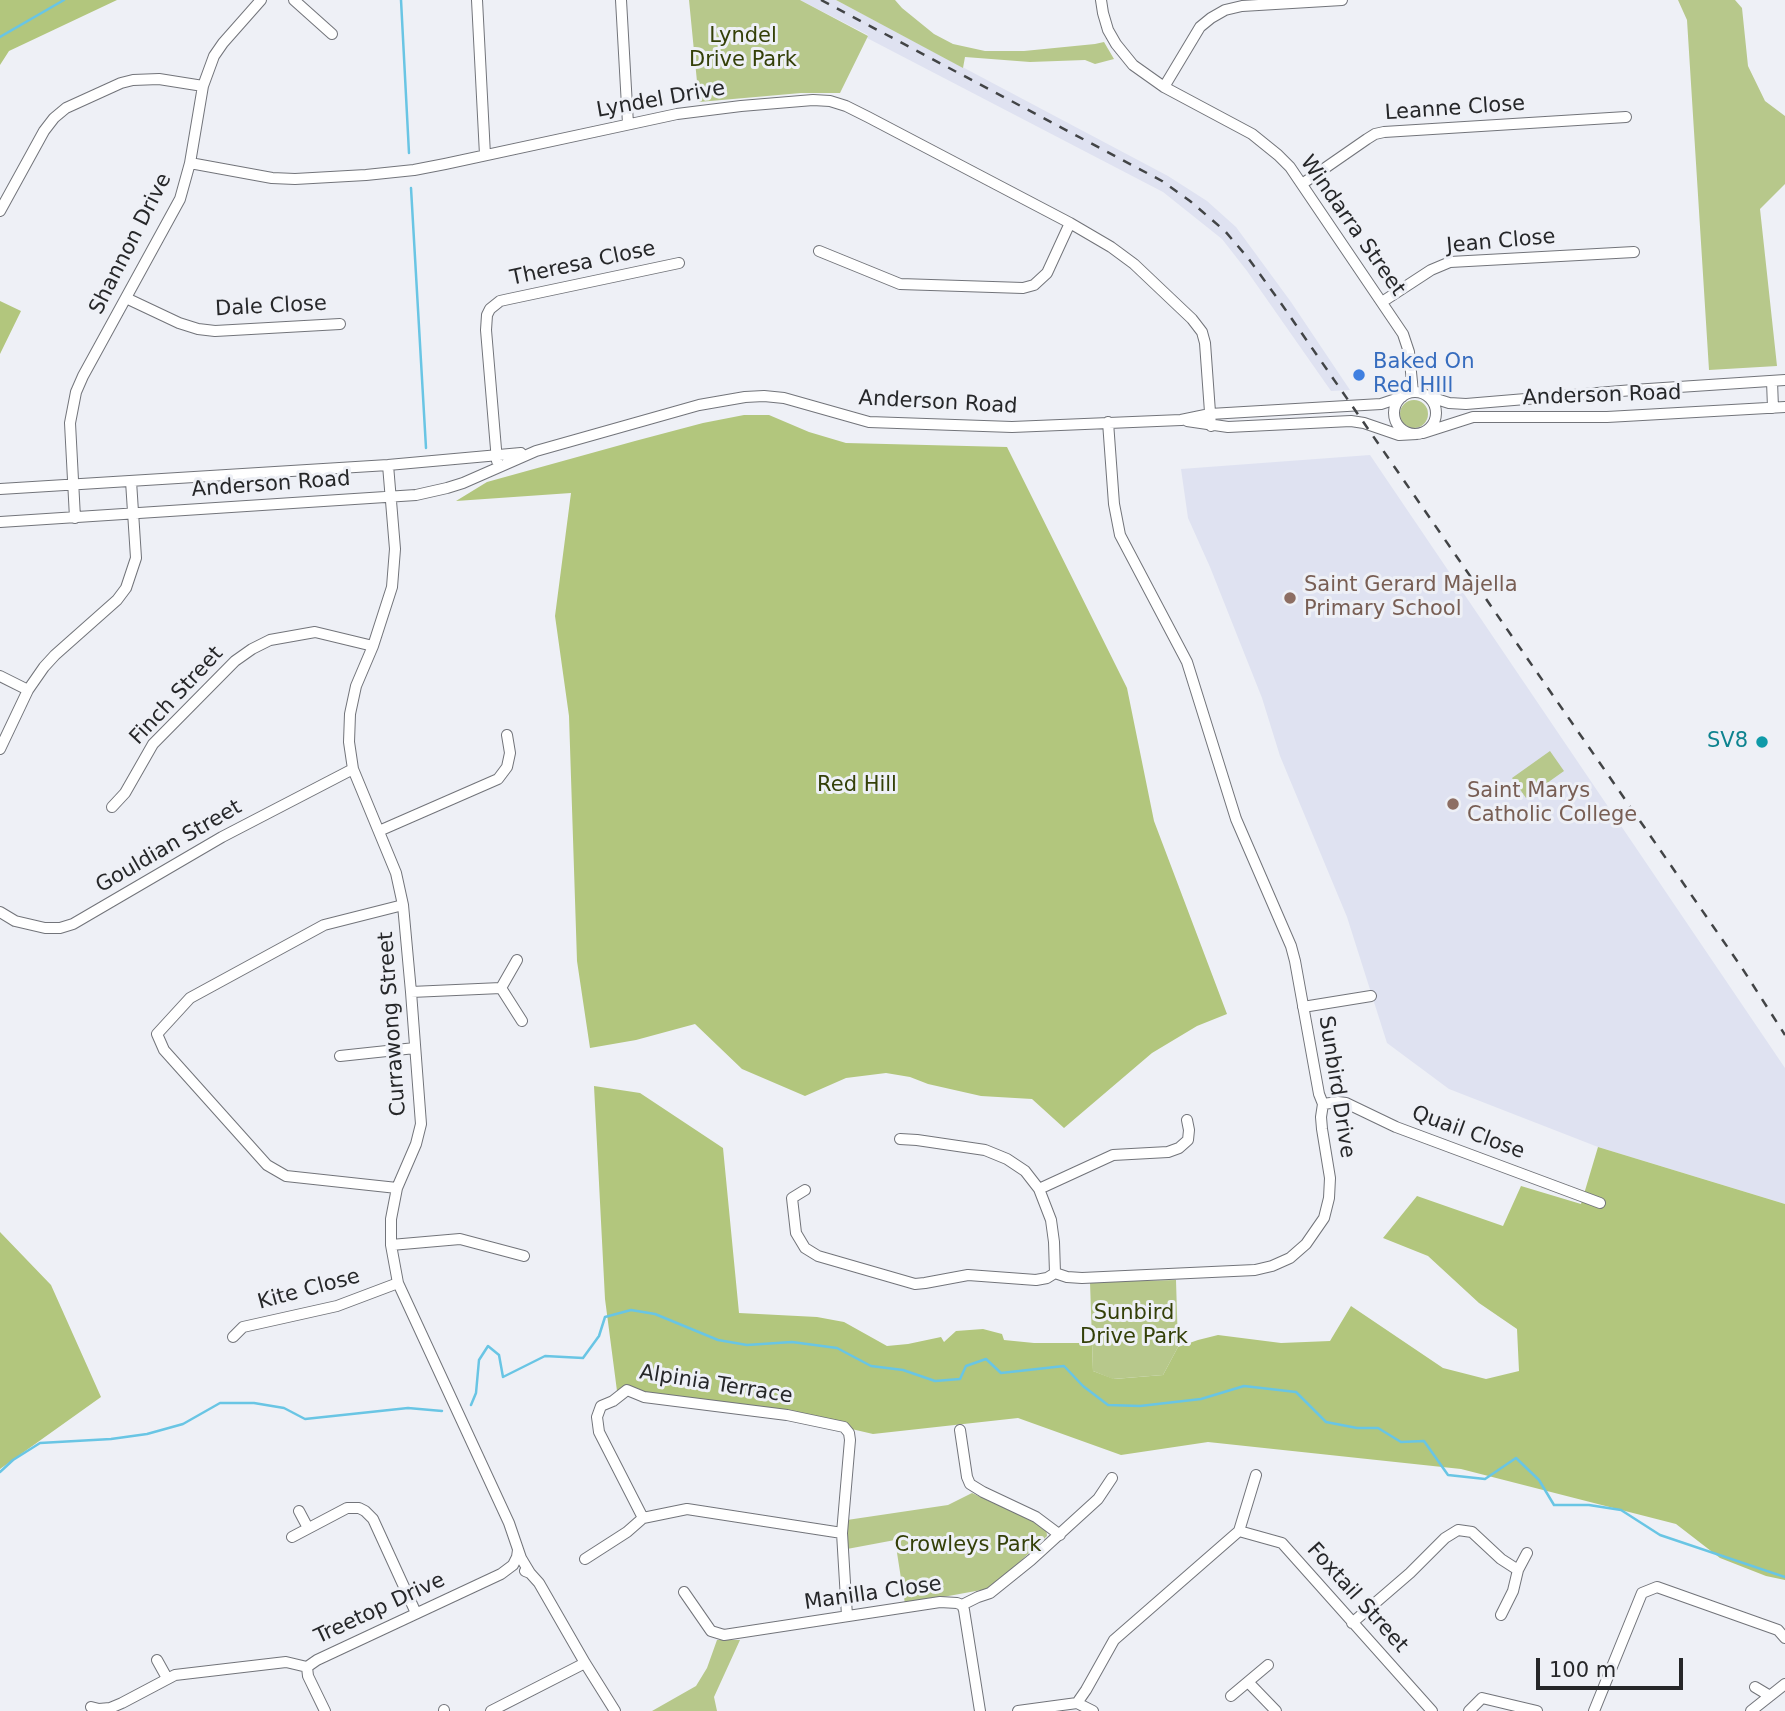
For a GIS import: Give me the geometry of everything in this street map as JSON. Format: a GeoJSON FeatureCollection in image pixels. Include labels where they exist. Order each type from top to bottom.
{"type":"FeatureCollection","features":[{"type":"Feature","properties":{"kind":"street","name":"Shannon Drive"},"geometry":{"type":"LineString","coordinates":[[75,518],[70,423],[76,392],[180,199],[190,163],[207,71],[223,43],[261,0]]}},
{"type":"Feature","properties":{"kind":"street"},"geometry":{"type":"LineString","coordinates":[[294,0],[332,34]]}},
{"type":"Feature","properties":{"kind":"street"},"geometry":{"type":"LineString","coordinates":[[477,0],[485,155]]}},
{"type":"Feature","properties":{"kind":"street"},"geometry":{"type":"LineString","coordinates":[[621,0],[628,124]]}},
{"type":"Feature","properties":{"kind":"street","name":"Windarra Street"},"geometry":{"type":"LineString","coordinates":[[1101,0],[1108,30],[1133,65],[1164,87],[1252,134],[1290,167],[1408,345],[1413,392]]}},
{"type":"Feature","properties":{"kind":"street"},"geometry":{"type":"LineString","coordinates":[[1164,87],[1200,27],[1225,10],[1242,6],[1342,0]]}},
{"type":"Feature","properties":{"kind":"street"},"geometry":{"type":"LineString","coordinates":[[0,211],[44,131],[66,108],[133,80],[159,79],[203,86]]}},
{"type":"Feature","properties":{"kind":"street","name":"Lyndel Drive"},"geometry":{"type":"LineString","coordinates":[[190,163],[262,177],[295,179],[414,170],[677,114],[813,100],[830,101],[868,117],[1070,223],[1134,264],[1192,319],[1202,332],[1210,420]]}},
{"type":"Feature","properties":{"kind":"street","name":"Leanne Close"},"geometry":{"type":"LineString","coordinates":[[1302,184],[1367,139],[1384,132],[1626,117]]}},
{"type":"Feature","properties":{"kind":"street"},"geometry":{"type":"LineString","coordinates":[[819,251],[900,284],[1023,288],[1034,285],[1046,273],[1070,223]]}},
{"type":"Feature","properties":{"kind":"street","name":"Jean Close"},"geometry":{"type":"LineString","coordinates":[[1382,302],[1431,270],[1450,262],[1634,252]]}},
{"type":"Feature","properties":{"kind":"street","name":"Theresa Close"},"geometry":{"type":"LineString","coordinates":[[498,462],[486,320],[493,305],[509,299],[679,263]]}},
{"type":"Feature","properties":{"kind":"street","name":"Dale Close"},"geometry":{"type":"LineString","coordinates":[[126,298],[198,329],[215,331],[340,324]]}},
{"type":"Feature","properties":{"kind":"street","name":"Anderson Road"},"geometry":{"type":"LineString","coordinates":[[1427,396],[1466,404],[1785,380]]}},
{"type":"Feature","properties":{"kind":"street"},"geometry":{"type":"LineString","coordinates":[[1772,381],[1779,408]]}},
{"type":"Feature","properties":{"kind":"street"},"geometry":{"type":"LineString","coordinates":[[1413,392],[1427,396],[1433,404],[1436,416],[1431,427],[1420,434],[1404,431],[1395,421],[1394,408],[1402,397],[1413,392]]}},
{"type":"Feature","properties":{"kind":"street","name":"Anderson Road"},"geometry":{"type":"LineString","coordinates":[[0,522],[416,495],[447,488],[498,462],[729,398],[784,398],[846,417],[878,422],[1012,427],[1210,420],[1381,404],[1402,397]]}},
{"type":"Feature","properties":{"kind":"street","name":"Anderson Road"},"geometry":{"type":"LineString","coordinates":[[1210,420],[1228,427],[1352,421],[1399,435],[1420,434],[1473,417],[1607,417],[1779,408]]}},
{"type":"Feature","properties":{"kind":"street","name":"Sunbird Drive"},"geometry":{"type":"LineString","coordinates":[[805,1190],[792,1198],[796,1233],[805,1248],[818,1256],[915,1284],[968,1275],[1036,1280],[1055,1273],[1067,1278],[1082,1278],[1243,1271],[1272,1266],[1290,1258],[1312,1237],[1327,1208],[1330,1178],[1322,1129],[1323,1104],[1291,946],[1236,819],[1187,662],[1121,535],[1114,504],[1108,422]]}},
{"type":"Feature","properties":{"kind":"street","name":"Anderson Road"},"geometry":{"type":"LineString","coordinates":[[0,489],[388,465],[498,462]]}},
{"type":"Feature","properties":{"kind":"street","name":"Currawong Street"},"geometry":{"type":"LineString","coordinates":[[388,465],[395,549],[393,578],[373,646],[356,686],[350,715],[349,742],[353,769],[396,873],[403,905],[411,992],[421,1124],[416,1144],[397,1188],[391,1219],[391,1245],[398,1283],[498,1498],[521,1558],[615,1711]]}},
{"type":"Feature","properties":{"kind":"street"},"geometry":{"type":"LineString","coordinates":[[0,749],[28,690],[55,655],[107,610],[126,588],[136,558],[131,481]]}},
{"type":"Feature","properties":{"kind":"street","name":"Finch Street"},"geometry":{"type":"LineString","coordinates":[[112,807],[125,793],[153,744],[235,661],[252,649],[270,640],[315,632],[373,646]]}},
{"type":"Feature","properties":{"kind":"street"},"geometry":{"type":"LineString","coordinates":[[0,676],[28,690]]}},
{"type":"Feature","properties":{"kind":"street"},"geometry":{"type":"LineString","coordinates":[[379,831],[498,779],[507,767],[510,753],[507,735]]}},
{"type":"Feature","properties":{"kind":"street","name":"Gouldian Street"},"geometry":{"type":"LineString","coordinates":[[0,912],[15,921],[45,929],[73,924],[222,837],[353,769]]}},
{"type":"Feature","properties":{"kind":"street"},"geometry":{"type":"LineString","coordinates":[[397,1188],[286,1176],[267,1165],[164,1050],[157,1034],[190,998],[324,925],[403,905]]}},
{"type":"Feature","properties":{"kind":"street"},"geometry":{"type":"LineString","coordinates":[[502,988],[517,960]]}},
{"type":"Feature","properties":{"kind":"street"},"geometry":{"type":"LineString","coordinates":[[411,992],[502,988]]}},
{"type":"Feature","properties":{"kind":"street"},"geometry":{"type":"LineString","coordinates":[[502,988],[522,1021]]}},
{"type":"Feature","properties":{"kind":"street"},"geometry":{"type":"LineString","coordinates":[[1304,1007],[1371,996]]}},
{"type":"Feature","properties":{"kind":"street"},"geometry":{"type":"LineString","coordinates":[[340,1056],[415,1048]]}},
{"type":"Feature","properties":{"kind":"street","name":"Quail Close"},"geometry":{"type":"LineString","coordinates":[[1323,1104],[1346,1103],[1395,1127],[1600,1203]]}},
{"type":"Feature","properties":{"kind":"street"},"geometry":{"type":"LineString","coordinates":[[1039,1189],[1113,1155],[1168,1152],[1179,1148],[1188,1140],[1188,1120]]}},
{"type":"Feature","properties":{"kind":"street"},"geometry":{"type":"LineString","coordinates":[[900,1139],[997,1154],[1025,1171],[1039,1189],[1051,1220],[1055,1273]]}},
{"type":"Feature","properties":{"kind":"street"},"geometry":{"type":"LineString","coordinates":[[391,1245],[460,1239],[524,1256]]}},
{"type":"Feature","properties":{"kind":"street","name":"Kite Close"},"geometry":{"type":"LineString","coordinates":[[233,1337],[243,1327],[337,1306],[398,1283]]}},
{"type":"Feature","properties":{"kind":"street","name":"Alpinia Terrace"},"geometry":{"type":"LineString","coordinates":[[643,1518],[599,1432],[597,1417],[601,1406],[627,1390],[644,1396],[787,1415],[844,1427],[850,1440],[842,1533],[847,1616]]}},
{"type":"Feature","properties":{"kind":"street"},"geometry":{"type":"LineString","coordinates":[[960,1430],[970,1483],[1036,1517],[1060,1535]]}},
{"type":"Feature","properties":{"kind":"street"},"geometry":{"type":"LineString","coordinates":[[1077,1703],[1114,1640],[1239,1531],[1256,1475]]}},
{"type":"Feature","properties":{"kind":"street"},"geometry":{"type":"LineString","coordinates":[[962,1605],[996,1589],[1060,1535],[1098,1499],[1112,1478]]}},
{"type":"Feature","properties":{"kind":"street"},"geometry":{"type":"LineString","coordinates":[[292,1537],[347,1508],[365,1511],[373,1519],[416,1613]]}},
{"type":"Feature","properties":{"kind":"street"},"geometry":{"type":"LineString","coordinates":[[585,1559],[627,1532],[643,1518],[687,1509],[842,1533]]}},
{"type":"Feature","properties":{"kind":"street"},"geometry":{"type":"LineString","coordinates":[[299,1511],[309,1528]]}},
{"type":"Feature","properties":{"kind":"street"},"geometry":{"type":"LineString","coordinates":[[1352,1623],[1410,1573],[1445,1538],[1458,1530],[1472,1532],[1501,1559],[1518,1570]]}},
{"type":"Feature","properties":{"kind":"street","name":"Foxtail Street"},"geometry":{"type":"LineString","coordinates":[[1239,1531],[1282,1543],[1432,1711]]}},
{"type":"Feature","properties":{"kind":"street"},"geometry":{"type":"LineString","coordinates":[[518,1547],[513,1565],[530,1573]]}},
{"type":"Feature","properties":{"kind":"street"},"geometry":{"type":"LineString","coordinates":[[1501,1615],[1527,1553]]}},
{"type":"Feature","properties":{"kind":"street","name":"Treetop Drive"},"geometry":{"type":"LineString","coordinates":[[325,1711],[308,1676],[307,1667],[501,1574],[513,1565]]}},
{"type":"Feature","properties":{"kind":"street"},"geometry":{"type":"LineString","coordinates":[[1594,1711],[1642,1593],[1657,1587],[1778,1630],[1785,1638]]}},
{"type":"Feature","properties":{"kind":"street","name":"Manilla Close"},"geometry":{"type":"LineString","coordinates":[[684,1592],[711,1631],[724,1635],[940,1602],[951,1601],[962,1605],[980,1711]]}},
{"type":"Feature","properties":{"kind":"street"},"geometry":{"type":"LineString","coordinates":[[157,1660],[167,1678]]}},
{"type":"Feature","properties":{"kind":"street"},"geometry":{"type":"LineString","coordinates":[[91,1707],[110,1708],[167,1678],[192,1673],[276,1662],[307,1667]]}},
{"type":"Feature","properties":{"kind":"street"},"geometry":{"type":"LineString","coordinates":[[491,1711],[585,1663]]}},
{"type":"Feature","properties":{"kind":"street"},"geometry":{"type":"LineString","coordinates":[[1231,1696],[1268,1665]]}},
{"type":"Feature","properties":{"kind":"street"},"geometry":{"type":"LineString","coordinates":[[1248,1682],[1276,1711]]}},
{"type":"Feature","properties":{"kind":"street"},"geometry":{"type":"LineString","coordinates":[[1751,1711],[1785,1684]]}},
{"type":"Feature","properties":{"kind":"street"},"geometry":{"type":"LineString","coordinates":[[1755,1687],[1770,1696]]}},
{"type":"Feature","properties":{"kind":"street"},"geometry":{"type":"LineString","coordinates":[[1469,1711],[1482,1698],[1537,1711]]}},
{"type":"Feature","properties":{"kind":"street"},"geometry":{"type":"LineString","coordinates":[[1018,1711],[1077,1703],[1093,1711]]}},
{"type":"Feature","properties":{"kind":"shaded area"},"geometry":{"type":"Polygon","coordinates":[[[800,0],[836,0],[1168,176],[1207,201],[1236,227],[1350,390],[1331,391],[1222,239],[1163,192],[867,38],[868,35],[800,0]]]}},
{"type":"Feature","properties":{"kind":"shaded area","name":"Saint Marys Catholic College"},"geometry":{"type":"Polygon","coordinates":[[[1370,455],[1785,1068],[1785,1204],[1598,1147],[1449,1089],[1387,1043],[1347,917],[1280,756],[1262,698],[1188,518],[1181,469],[1370,455]]]}},
{"type":"Feature","properties":{"kind":"green space"},"geometry":{"type":"Polygon","coordinates":[[[0,0],[117,0],[9,51],[0,65],[0,0]]]}},
{"type":"Feature","properties":{"kind":"green space","name":"Lyndel Drive Park"},"geometry":{"type":"Polygon","coordinates":[[[689,0],[800,0],[868,36],[840,93],[801,93],[699,102],[689,0]]]}},
{"type":"Feature","properties":{"kind":"green space"},"geometry":{"type":"Polygon","coordinates":[[[836,0],[895,0],[934,34],[953,44],[985,51],[1024,51],[1104,42],[1114,59],[1095,64],[1085,60],[1030,62],[965,57],[963,68],[836,0]]]}},
{"type":"Feature","properties":{"kind":"green space"},"geometry":{"type":"Polygon","coordinates":[[[1678,0],[1735,0],[1742,8],[1748,66],[1765,101],[1785,116],[1785,184],[1760,209],[1777,366],[1709,370],[1687,20],[1678,0]]]}},
{"type":"Feature","properties":{"kind":"green space"},"geometry":{"type":"Polygon","coordinates":[[[0,301],[21,311],[0,354],[0,301]]]}},
{"type":"Feature","properties":{"kind":"green space"},"geometry":{"type":"Polygon","coordinates":[[[1414,400],[1424,404],[1428,414],[1424,424],[1414,428],[1404,424],[1400,414],[1404,404],[1414,400]]]}},
{"type":"Feature","properties":{"kind":"green space","name":"Red Hill"},"geometry":{"type":"Polygon","coordinates":[[[744,415],[769,415],[809,432],[846,443],[1007,447],[1127,688],[1154,821],[1227,1014],[1197,1026],[1152,1053],[1064,1128],[1032,1099],[981,1096],[886,1073],[846,1078],[805,1096],[742,1069],[695,1024],[636,1040],[590,1048],[577,961],[569,716],[555,616],[571,493],[456,501],[487,482],[703,423],[744,415]]]}},
{"type":"Feature","properties":{"kind":"green space"},"geometry":{"type":"Polygon","coordinates":[[[1550,751],[1564,771],[1526,798],[1512,778],[1550,751]]]}},
{"type":"Feature","properties":{"kind":"green space"},"geometry":{"type":"Polygon","coordinates":[[[594,1086],[640,1093],[723,1148],[739,1313],[817,1317],[844,1322],[887,1346],[941,1337],[944,1342],[956,1331],[983,1329],[1002,1334],[1004,1340],[1092,1343],[1093,1371],[1114,1379],[1163,1375],[1178,1347],[1218,1335],[1281,1343],[1330,1341],[1351,1306],[1443,1368],[1486,1379],[1519,1371],[1517,1329],[1479,1303],[1428,1256],[1383,1238],[1417,1196],[1503,1226],[1521,1186],[1581,1204],[1598,1147],[1785,1204],[1785,1580],[1766,1576],[1720,1558],[1676,1524],[1461,1469],[1208,1442],[1121,1455],[1018,1418],[873,1434],[770,1410],[617,1391],[605,1299],[594,1086]]]}},
{"type":"Feature","properties":{"kind":"green space"},"geometry":{"type":"Polygon","coordinates":[[[0,1232],[51,1285],[101,1397],[0,1469],[0,1232]]]}},
{"type":"Feature","properties":{"kind":"green space","name":"Sunbird Drive Park"},"geometry":{"type":"Polygon","coordinates":[[[1176,1280],[1178,1347],[1163,1375],[1113,1379],[1093,1371],[1090,1282],[1176,1280]]]}},
{"type":"Feature","properties":{"kind":"green space","name":"Crowleys Park"},"geometry":{"type":"Polygon","coordinates":[[[972,1493],[1046,1527],[1047,1536],[992,1588],[905,1604],[895,1540],[847,1549],[847,1520],[948,1505],[972,1493]]]}},
{"type":"Feature","properties":{"kind":"green space"},"geometry":{"type":"Polygon","coordinates":[[[717,1640],[740,1640],[714,1697],[717,1711],[652,1711],[696,1686],[707,1668],[717,1640]]]}},
{"type":"Feature","properties":{"kind":"waterway"},"geometry":{"type":"LineString","coordinates":[[0,37],[64,0]]}},
{"type":"Feature","properties":{"kind":"waterway"},"geometry":{"type":"LineString","coordinates":[[401,0],[409,153]]}},
{"type":"Feature","properties":{"kind":"waterway"},"geometry":{"type":"LineString","coordinates":[[411,188],[426,448]]}},
{"type":"Feature","properties":{"kind":"waterway"},"geometry":{"type":"LineString","coordinates":[[471,1405],[476,1393],[479,1360],[488,1346],[499,1355],[503,1377],[545,1356],[583,1358],[599,1336],[605,1317],[631,1310],[655,1314],[718,1340],[747,1345],[792,1342],[837,1348],[871,1366],[903,1370],[935,1381],[960,1379],[966,1366],[986,1359],[1001,1373],[1064,1366],[1083,1386],[1108,1405],[1140,1406],[1201,1399],[1244,1386],[1296,1392],[1326,1422],[1357,1428],[1378,1428],[1401,1442],[1424,1441],[1448,1475],[1485,1479],[1516,1458],[1539,1480],[1554,1505],[1589,1505],[1621,1510],[1660,1535],[1785,1577]]}},
{"type":"Feature","properties":{"kind":"waterway"},"geometry":{"type":"LineString","coordinates":[[0,1472],[40,1443],[147,1434],[183,1424],[220,1403],[254,1403],[284,1408],[305,1419],[408,1408],[442,1411]]}},
{"type":"Feature","properties":{"kind":"railway"},"geometry":{"type":"LineString","coordinates":[[821,0],[1162,181],[1225,231],[1278,299],[1742,968],[1785,1035]]}},
{"type":"Feature","properties":{"kind":"place","name":"Baked On Red HIll"},"geometry":{"type":"Point","coordinates":[1359,375]}},
{"type":"Feature","properties":{"kind":"place","name":"Saint Gerard Majella Primary School"},"geometry":{"type":"Point","coordinates":[1290,598]}},
{"type":"Feature","properties":{"kind":"place","name":"SV8"},"geometry":{"type":"Point","coordinates":[1762,742]}},
{"type":"Feature","properties":{"kind":"place","name":"Saint Marys Catholic College"},"geometry":{"type":"Point","coordinates":[1453,804]}}]}
